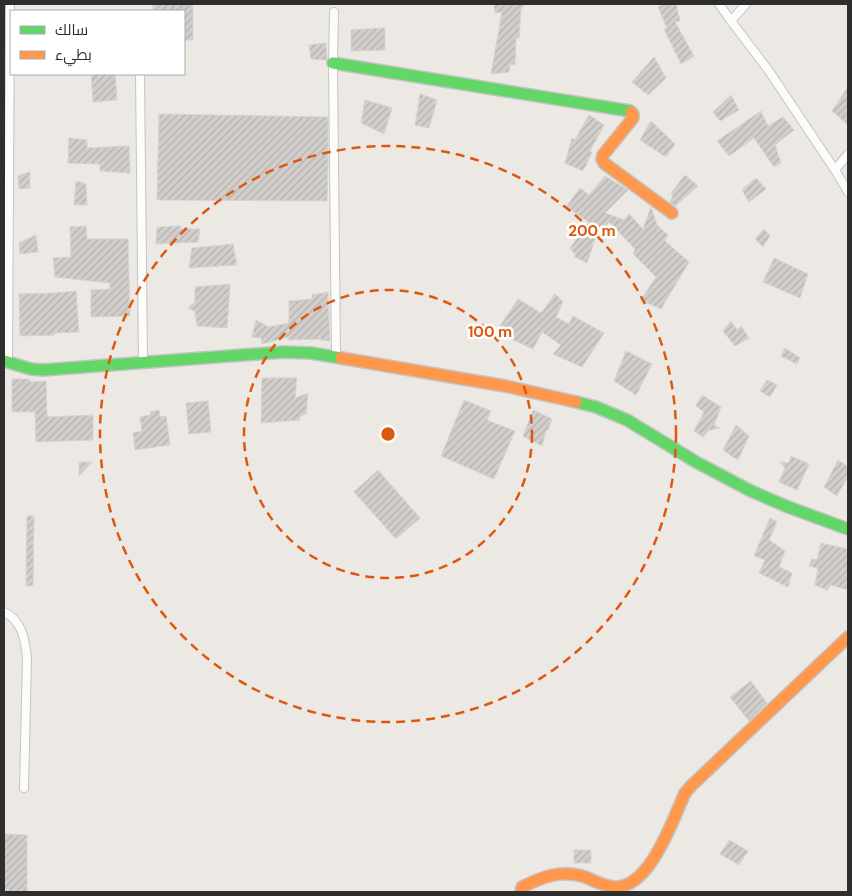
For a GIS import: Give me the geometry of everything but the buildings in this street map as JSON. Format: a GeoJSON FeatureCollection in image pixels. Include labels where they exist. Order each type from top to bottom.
{"type":"FeatureCollection","features":[{"type":"Feature","properties":{"kind":"street"},"geometry":{"type":"LineString","coordinates":[[10,4],[6,362],[31,369],[43,370],[284,352],[311,353],[505,386],[596,407],[627,420],[696,462],[750,491],[848,529]]}},
{"type":"Feature","properties":{"kind":"street"},"geometry":{"type":"LineString","coordinates":[[720,4],[769,71],[848,192]]}},
{"type":"Feature","properties":{"kind":"street"},"geometry":{"type":"LineString","coordinates":[[731,21],[746,4]]}},
{"type":"Feature","properties":{"kind":"street"},"geometry":{"type":"LineString","coordinates":[[334,12],[336,357]]}},
{"type":"Feature","properties":{"kind":"street"},"geometry":{"type":"LineString","coordinates":[[333,63],[630,111],[633,114],[633,118],[603,155],[602,160],[672,213]]}},
{"type":"Feature","properties":{"kind":"street"},"geometry":{"type":"LineString","coordinates":[[140,75],[143,362]]}},
{"type":"Feature","properties":{"kind":"street"},"geometry":{"type":"LineString","coordinates":[[835,170],[848,154]]}},
{"type":"Feature","properties":{"kind":"street"},"geometry":{"type":"LineString","coordinates":[[4,612],[18,624],[23,633],[25,644],[24,788]]}},
{"type":"Feature","properties":{"kind":"street"},"geometry":{"type":"LineString","coordinates":[[521,892],[522,887],[534,880],[564,873],[579,875],[616,887],[627,885],[636,879],[658,853],[685,793],[691,786],[848,637]]}},
{"type":"Feature","properties":{"kind":"traffic: fast"},"geometry":{"type":"LineString","coordinates":[[333,63],[631,112]]}},
{"type":"Feature","properties":{"kind":"traffic: fast"},"geometry":{"type":"LineString","coordinates":[[4,361],[31,369],[43,370],[284,352],[311,353],[341,358]]}},
{"type":"Feature","properties":{"kind":"traffic: fast"},"geometry":{"type":"LineString","coordinates":[[576,402],[596,407],[627,420],[696,462],[751,491],[848,529]]}},
{"type":"Feature","properties":{"kind":"traffic: slow"},"geometry":{"type":"LineString","coordinates":[[631,112],[633,118],[603,155],[602,159],[604,163],[672,213]]}},
{"type":"Feature","properties":{"kind":"traffic: slow"},"geometry":{"type":"LineString","coordinates":[[341,358],[505,386],[576,402]]}},
{"type":"Feature","properties":{"kind":"traffic: slow"},"geometry":{"type":"LineString","coordinates":[[521,892],[522,887],[552,875],[577,875],[614,887],[627,885],[639,877],[649,865],[667,835],[685,793],[691,786],[848,637]]}}]}
